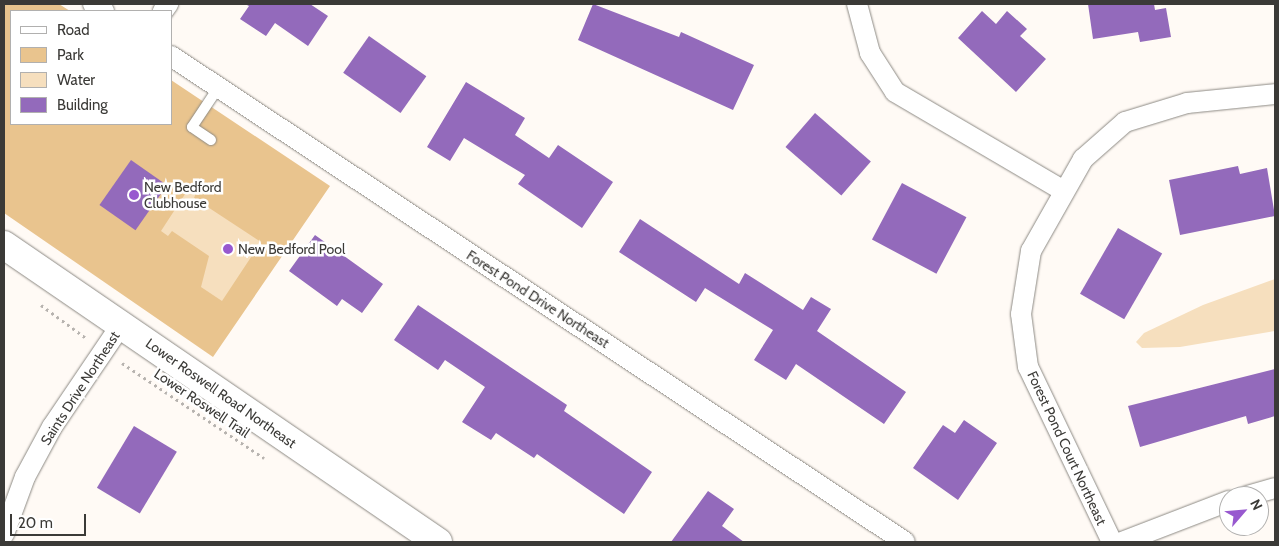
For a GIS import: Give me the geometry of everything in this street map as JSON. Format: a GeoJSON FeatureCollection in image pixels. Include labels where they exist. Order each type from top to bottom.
{"type":"FeatureCollection","features":[{"type":"Feature","properties":{"kind":"street"},"geometry":{"type":"LineString","coordinates":[[857,4],[870,53],[895,92],[1062,190]]}},
{"type":"Feature","properties":{"kind":"street","name":"Forest Pond Drive Northeast"},"geometry":{"type":"LineString","coordinates":[[172,57],[905,542]]}},
{"type":"Feature","properties":{"kind":"street","name":"Forest Pond Court Northeast"},"geometry":{"type":"LineString","coordinates":[[1112,542],[1038,392],[1021,338],[1022,294],[1031,251],[1062,190],[1102,138],[1125,122],[1187,103],[1275,94]]}},
{"type":"Feature","properties":{"kind":"street","name":"Lower Roswell Road Northeast"},"geometry":{"type":"LineString","coordinates":[[4,245],[438,542]]}},
{"type":"Feature","properties":{"kind":"street","name":"Saints Drive Northeast"},"geometry":{"type":"LineString","coordinates":[[4,534],[26,477],[52,427],[106,352],[121,324]]}},
{"type":"Feature","properties":{"kind":"street"},"geometry":{"type":"LineString","coordinates":[[1122,542],[1219,505]]}},
{"type":"Feature","properties":{"kind":"lane"},"geometry":{"type":"LineString","coordinates":[[211,140],[192,127],[218,88]]}},
{"type":"Feature","properties":{"kind":"path","name":"Lower Roswell Trail"},"geometry":{"type":"LineString","coordinates":[[34,300],[106,352],[268,460]]}},
{"type":"Feature","properties":{"kind":"green space"},"geometry":{"type":"Polygon","coordinates":[[[4,4],[59,4],[68,10],[10,10],[10,125],[172,125],[172,81],[330,186],[213,357],[4,213],[4,4]]]}},
{"type":"Feature","properties":{"kind":"water","name":"New Bedford Pool"},"geometry":{"type":"Polygon","coordinates":[[[189,188],[196,193],[194,198],[261,242],[222,301],[201,287],[209,256],[172,231],[168,236],[161,231],[189,188]]]}},
{"type":"Feature","properties":{"kind":"water"},"geometry":{"type":"Polygon","coordinates":[[[1275,279],[1275,331],[1180,347],[1142,348],[1136,342],[1144,333],[1203,305],[1275,279]]]}},
{"type":"Feature","properties":{"kind":"building"},"geometry":{"type":"Polygon","coordinates":[[[245,4],[310,4],[328,16],[308,46],[275,23],[266,36],[240,19],[249,6],[245,4]]]}},
{"type":"Feature","properties":{"kind":"building"},"geometry":{"type":"Polygon","coordinates":[[[593,4],[679,37],[681,32],[754,65],[733,110],[578,40],[593,4]]]}},
{"type":"Feature","properties":{"kind":"building"},"geometry":{"type":"Polygon","coordinates":[[[1088,4],[1154,4],[1155,10],[1166,8],[1171,37],[1140,42],[1138,32],[1093,39],[1088,4]]]}},
{"type":"Feature","properties":{"kind":"building"},"geometry":{"type":"Polygon","coordinates":[[[982,11],[996,24],[1007,11],[1027,29],[1020,36],[1046,59],[1016,92],[958,38],[982,11]]]}},
{"type":"Feature","properties":{"kind":"building"},"geometry":{"type":"Polygon","coordinates":[[[369,36],[426,76],[401,113],[343,73],[369,36]]]}},
{"type":"Feature","properties":{"kind":"building"},"geometry":{"type":"Polygon","coordinates":[[[466,82],[525,118],[515,135],[549,158],[558,145],[613,182],[582,228],[518,184],[525,175],[464,138],[450,161],[427,147],[466,82]]]}},
{"type":"Feature","properties":{"kind":"building"},"geometry":{"type":"Polygon","coordinates":[[[815,113],[871,162],[841,196],[785,147],[815,113]]]}},
{"type":"Feature","properties":{"kind":"building","name":"New Bedford Clubhouse"},"geometry":{"type":"Polygon","coordinates":[[[131,160],[167,185],[135,230],[99,205],[131,160]]]}},
{"type":"Feature","properties":{"kind":"building"},"geometry":{"type":"Polygon","coordinates":[[[1238,166],[1240,174],[1267,168],[1275,216],[1180,235],[1169,180],[1238,166]]]}},
{"type":"Feature","properties":{"kind":"building"},"geometry":{"type":"Polygon","coordinates":[[[902,183],[966,217],[936,274],[872,240],[902,183]]]}},
{"type":"Feature","properties":{"kind":"building"},"geometry":{"type":"Polygon","coordinates":[[[640,219],[739,284],[745,273],[803,310],[811,297],[831,309],[817,331],[906,392],[884,424],[796,364],[786,380],[754,360],[773,330],[705,288],[696,302],[619,252],[640,219]]]}},
{"type":"Feature","properties":{"kind":"building"},"geometry":{"type":"Polygon","coordinates":[[[1118,228],[1162,254],[1124,319],[1080,294],[1118,228]]]}},
{"type":"Feature","properties":{"kind":"building"},"geometry":{"type":"Polygon","coordinates":[[[315,235],[383,284],[362,313],[342,299],[337,306],[289,271],[315,235]]]}},
{"type":"Feature","properties":{"kind":"building"},"geometry":{"type":"Polygon","coordinates":[[[418,305],[567,405],[564,411],[652,472],[624,514],[537,454],[534,458],[496,433],[491,440],[462,422],[485,387],[445,360],[438,370],[394,340],[418,305]]]}},
{"type":"Feature","properties":{"kind":"building"},"geometry":{"type":"Polygon","coordinates":[[[1275,369],[1275,416],[1248,424],[1246,416],[1140,447],[1128,406],[1275,369]]]}},
{"type":"Feature","properties":{"kind":"building"},"geometry":{"type":"Polygon","coordinates":[[[964,420],[997,443],[958,500],[913,468],[943,425],[955,433],[964,420]]]}},
{"type":"Feature","properties":{"kind":"building"},"geometry":{"type":"Polygon","coordinates":[[[134,426],[177,452],[140,513],[97,488],[134,426]]]}},
{"type":"Feature","properties":{"kind":"building"},"geometry":{"type":"Polygon","coordinates":[[[708,491],[734,509],[722,526],[744,542],[671,542],[708,491]]]}},
{"type":"Feature","properties":{"kind":"place","name":"New Bedford Clubhouse"},"geometry":{"type":"Point","coordinates":[134,195]}},
{"type":"Feature","properties":{"kind":"place","name":"New Bedford Pool"},"geometry":{"type":"Point","coordinates":[228,249]}}]}
